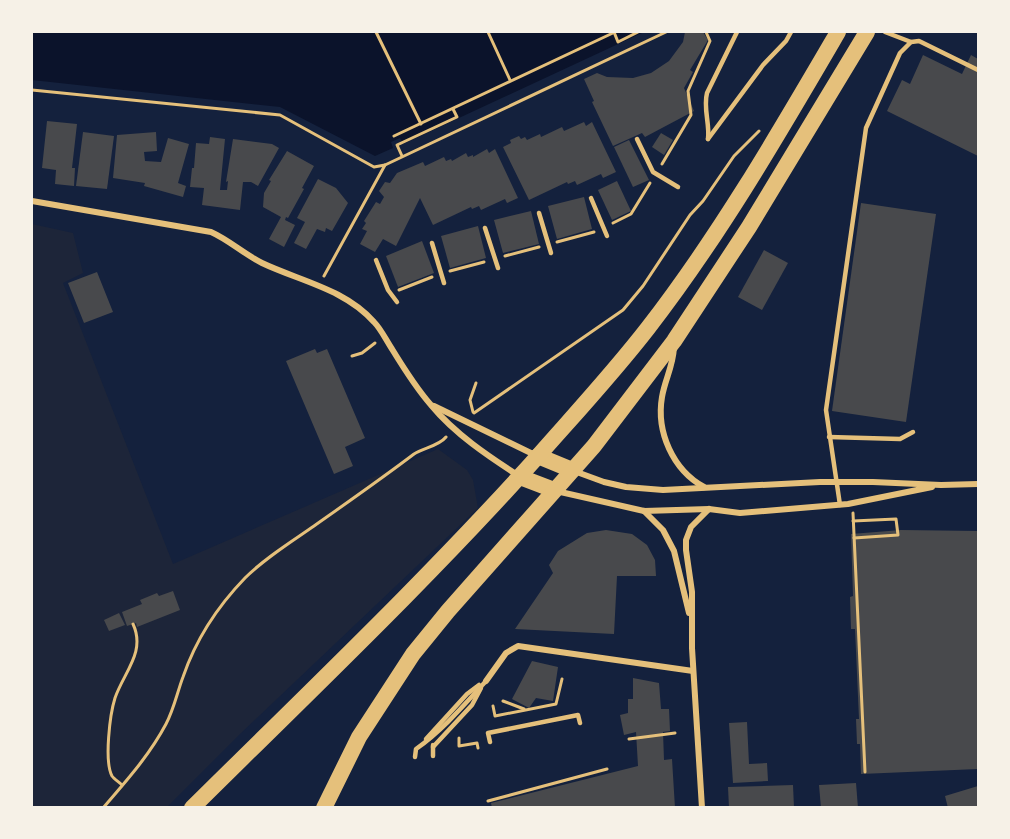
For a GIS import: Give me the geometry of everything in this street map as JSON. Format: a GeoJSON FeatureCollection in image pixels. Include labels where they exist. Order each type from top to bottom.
{"type":"FeatureCollection","features":[{"type":"Feature","properties":{"kind":"highway"},"geometry":{"type":"LineString","coordinates":[[192,807],[423,579],[520,477],[648,329],[701,256],[791,113],[838,32]]}},
{"type":"Feature","properties":{"kind":"highway"},"geometry":{"type":"LineString","coordinates":[[324,807],[359,736],[413,654],[626,406],[674,341],[749,227],[867,32]]}},
{"type":"Feature","properties":{"kind":"highway"},"geometry":{"type":"LineString","coordinates":[[538,456],[572,470]]}},
{"type":"Feature","properties":{"kind":"highway"},"geometry":{"type":"LineString","coordinates":[[520,477],[554,490]]}},
{"type":"Feature","properties":{"kind":"street"},"geometry":{"type":"LineString","coordinates":[[32,201],[211,232],[224,238],[259,262],[328,290],[360,309],[375,322],[430,404],[472,443],[520,477]]}},
{"type":"Feature","properties":{"kind":"street"},"geometry":{"type":"LineString","coordinates":[[674,341],[673,363],[662,397],[665,436],[677,465],[684,474],[706,488]]}},
{"type":"Feature","properties":{"kind":"street"},"geometry":{"type":"LineString","coordinates":[[430,404],[538,456]]}},
{"type":"Feature","properties":{"kind":"street"},"geometry":{"type":"LineString","coordinates":[[572,470],[604,482],[626,487],[663,490],[836,482],[978,484]]}},
{"type":"Feature","properties":{"kind":"street"},"geometry":{"type":"LineString","coordinates":[[554,490],[644,511],[709,509],[740,513],[840,505],[941,485]]}},
{"type":"Feature","properties":{"kind":"street"},"geometry":{"type":"LineString","coordinates":[[702,807],[693,671],[692,592],[686,540],[691,527],[709,509]]}},
{"type":"Feature","properties":{"kind":"street"},"geometry":{"type":"LineString","coordinates":[[644,511],[663,531],[674,551],[691,622]]}},
{"type":"Feature","properties":{"kind":"street"},"geometry":{"type":"LineString","coordinates":[[486,681],[506,653],[518,646],[693,671]]}},
{"type":"Feature","properties":{"kind":"lane"},"geometry":{"type":"LineString","coordinates":[[737,32],[707,93],[705,101],[709,127],[708,139],[756,74],[786,41],[791,32]]}},
{"type":"Feature","properties":{"kind":"lane"},"geometry":{"type":"LineString","coordinates":[[885,32],[910,42],[919,41],[978,70]]}},
{"type":"Feature","properties":{"kind":"lane"},"geometry":{"type":"LineString","coordinates":[[840,505],[826,410],[866,128],[900,53],[910,42]]}},
{"type":"Feature","properties":{"kind":"lane"},"geometry":{"type":"LineString","coordinates":[[637,139],[653,172],[678,187]]}},
{"type":"Feature","properties":{"kind":"lane"},"geometry":{"type":"LineString","coordinates":[[591,198],[607,236]]}},
{"type":"Feature","properties":{"kind":"lane"},"geometry":{"type":"LineString","coordinates":[[539,213],[551,253]]}},
{"type":"Feature","properties":{"kind":"lane"},"geometry":{"type":"LineString","coordinates":[[485,228],[498,268]]}},
{"type":"Feature","properties":{"kind":"lane"},"geometry":{"type":"LineString","coordinates":[[432,243],[444,283]]}},
{"type":"Feature","properties":{"kind":"lane"},"geometry":{"type":"LineString","coordinates":[[376,260],[388,290],[397,303]]}},
{"type":"Feature","properties":{"kind":"lane"},"geometry":{"type":"LineString","coordinates":[[829,437],[900,439],[913,432]]}},
{"type":"Feature","properties":{"kind":"lane"},"geometry":{"type":"LineString","coordinates":[[416,749],[433,737],[486,681]]}},
{"type":"Feature","properties":{"kind":"lane"},"geometry":{"type":"LineString","coordinates":[[433,747],[472,705],[486,681]]}},
{"type":"Feature","properties":{"kind":"lane"},"geometry":{"type":"LineString","coordinates":[[415,756],[416,749],[468,693],[486,681]]}},
{"type":"Feature","properties":{"kind":"lane"},"geometry":{"type":"LineString","coordinates":[[490,742],[488,733],[578,715],[580,723]]}},
{"type":"Feature","properties":{"kind":"lane"},"geometry":{"type":"LineString","coordinates":[[433,737],[433,756]]}},
{"type":"Feature","properties":{"kind":"path"},"geometry":{"type":"LineString","coordinates":[[376,32],[421,124]]}},
{"type":"Feature","properties":{"kind":"path"},"geometry":{"type":"LineString","coordinates":[[488,32],[510,80]]}},
{"type":"Feature","properties":{"kind":"path"},"geometry":{"type":"LineString","coordinates":[[601,32],[603,37]]}},
{"type":"Feature","properties":{"kind":"path"},"geometry":{"type":"LineString","coordinates":[[394,136],[614,32],[618,42],[638,32]]}},
{"type":"Feature","properties":{"kind":"path"},"geometry":{"type":"LineString","coordinates":[[32,90],[280,115],[374,167],[385,165],[666,32]]}},
{"type":"Feature","properties":{"kind":"path"},"geometry":{"type":"LineString","coordinates":[[402,157],[397,145],[457,117],[453,109]]}},
{"type":"Feature","properties":{"kind":"path"},"geometry":{"type":"LineString","coordinates":[[476,383],[470,400],[472,415],[623,310],[643,286],[690,215],[703,201],[734,156],[766,123]]}},
{"type":"Feature","properties":{"kind":"path"},"geometry":{"type":"LineString","coordinates":[[324,276],[385,165]]}},
{"type":"Feature","properties":{"kind":"path"},"geometry":{"type":"LineString","coordinates":[[352,356],[362,353],[375,343]]}},
{"type":"Feature","properties":{"kind":"path"},"geometry":{"type":"LineString","coordinates":[[103,807],[139,767],[167,723],[193,651],[210,620],[227,597],[247,576],[283,547],[423,448],[443,441],[446,437]]}},
{"type":"Feature","properties":{"kind":"path"},"geometry":{"type":"LineString","coordinates":[[853,513],[865,772]]}},
{"type":"Feature","properties":{"kind":"path"},"geometry":{"type":"LineString","coordinates":[[854,520],[896,519],[898,535],[854,538]]}},
{"type":"Feature","properties":{"kind":"path"},"geometry":{"type":"LineString","coordinates":[[122,785],[112,777],[108,758],[112,708],[137,650],[137,637],[133,624]]}},
{"type":"Feature","properties":{"kind":"path"},"geometry":{"type":"LineString","coordinates":[[493,706],[495,716],[556,704],[562,679]]}},
{"type":"Feature","properties":{"kind":"path"},"geometry":{"type":"LineString","coordinates":[[503,702],[527,710]]}},
{"type":"Feature","properties":{"kind":"path"},"geometry":{"type":"LineString","coordinates":[[630,739],[675,733]]}},
{"type":"Feature","properties":{"kind":"path"},"geometry":{"type":"LineString","coordinates":[[460,735],[457,740],[459,746],[477,743]]}},
{"type":"Feature","properties":{"kind":"path"},"geometry":{"type":"LineString","coordinates":[[488,801],[607,769]]}},
{"type":"Feature","properties":{"kind":"shaded area"},"geometry":{"type":"Polygon","coordinates":[[[32,32],[644,32],[403,144],[400,138],[391,142],[393,148],[375,156],[280,107],[32,80],[32,32]]]}},
{"type":"Feature","properties":{"kind":"shaded area"},"geometry":{"type":"Polygon","coordinates":[[[32,224],[73,233],[83,273],[63,283],[173,564],[438,449],[467,470],[473,480],[478,508],[240,734],[167,807],[32,807],[32,224]]]}},
{"type":"Feature","properties":{"kind":"building"},"geometry":{"type":"Polygon","coordinates":[[[685,32],[703,32],[708,40],[690,70],[693,72],[684,88],[694,111],[645,137],[642,133],[613,146],[584,79],[597,73],[607,77],[633,78],[651,73],[669,61],[683,42],[685,32]]]}},
{"type":"Feature","properties":{"kind":"building"},"geometry":{"type":"Polygon","coordinates":[[[923,55],[962,74],[971,55],[978,59],[978,156],[887,111],[902,80],[910,84],[923,55]]]}},
{"type":"Feature","properties":{"kind":"building"},"geometry":{"type":"Polygon","coordinates":[[[47,121],[77,124],[72,168],[75,168],[74,186],[55,184],[56,170],[42,168],[47,121]]]}},
{"type":"Feature","properties":{"kind":"building"},"geometry":{"type":"Polygon","coordinates":[[[584,122],[586,126],[592,122],[616,172],[603,178],[601,174],[577,185],[575,181],[568,184],[567,182],[529,200],[503,147],[511,143],[510,140],[519,136],[527,140],[540,134],[541,137],[562,127],[564,131],[584,122]]]}},
{"type":"Feature","properties":{"kind":"building"},"geometry":{"type":"Polygon","coordinates":[[[83,132],[114,136],[107,189],[76,186],[83,132]]]}},
{"type":"Feature","properties":{"kind":"building"},"geometry":{"type":"Polygon","coordinates":[[[156,132],[157,151],[144,152],[145,161],[161,162],[168,138],[189,144],[178,183],[186,186],[183,197],[144,186],[145,183],[113,178],[117,135],[156,132]]]}},
{"type":"Feature","properties":{"kind":"building"},"geometry":{"type":"Polygon","coordinates":[[[661,133],[673,140],[664,155],[652,147],[661,133]]]}},
{"type":"Feature","properties":{"kind":"building"},"geometry":{"type":"Polygon","coordinates":[[[210,137],[225,139],[220,190],[227,190],[228,181],[226,182],[233,139],[272,144],[279,148],[258,186],[251,182],[243,182],[240,210],[202,205],[204,188],[190,187],[196,143],[209,144],[210,137]]]}},
{"type":"Feature","properties":{"kind":"building"},"geometry":{"type":"Polygon","coordinates":[[[629,140],[649,180],[633,187],[614,147],[629,140]]]}},
{"type":"Feature","properties":{"kind":"building"},"geometry":{"type":"Polygon","coordinates":[[[487,149],[489,153],[495,149],[518,198],[507,203],[505,199],[481,210],[479,206],[472,209],[471,207],[433,225],[420,198],[396,246],[383,239],[375,252],[360,244],[367,231],[362,229],[366,223],[364,221],[376,202],[380,204],[384,197],[379,191],[385,182],[390,183],[397,173],[423,162],[425,166],[444,157],[446,161],[451,159],[452,161],[466,153],[468,157],[473,155],[473,157],[487,149]]]}},
{"type":"Feature","properties":{"kind":"building"},"geometry":{"type":"Polygon","coordinates":[[[287,151],[314,166],[302,188],[304,189],[288,218],[286,217],[285,220],[295,225],[284,247],[269,239],[281,217],[263,207],[264,193],[271,181],[269,180],[287,151]]]}},
{"type":"Feature","properties":{"kind":"building"},"geometry":{"type":"Polygon","coordinates":[[[318,179],[336,188],[348,203],[332,231],[326,228],[325,232],[317,229],[306,249],[294,243],[305,222],[297,218],[318,179]]]}},
{"type":"Feature","properties":{"kind":"building"},"geometry":{"type":"Polygon","coordinates":[[[617,181],[631,211],[612,220],[598,190],[617,181]]]}},
{"type":"Feature","properties":{"kind":"building"},"geometry":{"type":"Polygon","coordinates":[[[584,197],[592,229],[557,239],[548,206],[584,197]]]}},
{"type":"Feature","properties":{"kind":"building"},"geometry":{"type":"Polygon","coordinates":[[[861,203],[936,214],[906,422],[832,411],[861,203]]]}},
{"type":"Feature","properties":{"kind":"building"},"geometry":{"type":"Polygon","coordinates":[[[531,211],[539,244],[503,253],[494,220],[531,211]]]}},
{"type":"Feature","properties":{"kind":"building"},"geometry":{"type":"Polygon","coordinates":[[[478,226],[486,258],[450,268],[441,236],[478,226]]]}},
{"type":"Feature","properties":{"kind":"building"},"geometry":{"type":"Polygon","coordinates":[[[422,241],[434,273],[398,287],[386,256],[422,241]]]}},
{"type":"Feature","properties":{"kind":"building"},"geometry":{"type":"Polygon","coordinates":[[[764,250],[788,263],[762,310],[738,297],[764,250]]]}},
{"type":"Feature","properties":{"kind":"building"},"geometry":{"type":"Polygon","coordinates":[[[97,272],[113,312],[84,323],[68,283],[97,272]]]}},
{"type":"Feature","properties":{"kind":"building"},"geometry":{"type":"Polygon","coordinates":[[[315,349],[317,353],[327,349],[365,438],[345,447],[353,466],[334,474],[286,361],[315,349]]]}},
{"type":"Feature","properties":{"kind":"building"},"geometry":{"type":"Polygon","coordinates":[[[606,530],[632,534],[647,545],[655,560],[656,576],[617,576],[614,634],[515,629],[553,573],[549,565],[558,551],[587,533],[606,530]]]}},
{"type":"Feature","properties":{"kind":"building"},"geometry":{"type":"Polygon","coordinates":[[[901,530],[978,531],[978,769],[861,774],[860,744],[857,744],[856,719],[859,719],[855,629],[851,629],[850,597],[853,596],[851,534],[901,530]]]}},
{"type":"Feature","properties":{"kind":"building"},"geometry":{"type":"Polygon","coordinates":[[[173,591],[180,610],[137,627],[136,623],[127,626],[122,612],[142,604],[140,600],[157,593],[159,596],[173,591]]]}},
{"type":"Feature","properties":{"kind":"building"},"geometry":{"type":"Polygon","coordinates":[[[119,613],[125,625],[109,631],[104,620],[119,613]]]}},
{"type":"Feature","properties":{"kind":"building"},"geometry":{"type":"Polygon","coordinates":[[[532,661],[558,667],[553,701],[536,698],[529,708],[512,699],[532,661]]]}},
{"type":"Feature","properties":{"kind":"building"},"geometry":{"type":"Polygon","coordinates":[[[633,678],[659,683],[661,709],[669,709],[670,731],[663,732],[664,760],[672,759],[675,808],[492,808],[491,803],[638,766],[636,732],[624,735],[620,715],[628,713],[628,699],[633,699],[633,678]]]}},
{"type":"Feature","properties":{"kind":"building"},"geometry":{"type":"Polygon","coordinates":[[[747,722],[749,764],[767,763],[768,781],[733,783],[729,723],[747,722]]]}},
{"type":"Feature","properties":{"kind":"building"},"geometry":{"type":"Polygon","coordinates":[[[856,783],[858,808],[821,808],[819,785],[856,783]]]}},
{"type":"Feature","properties":{"kind":"building"},"geometry":{"type":"Polygon","coordinates":[[[793,785],[794,808],[729,808],[728,787],[793,785]]]}},
{"type":"Feature","properties":{"kind":"building"},"geometry":{"type":"Polygon","coordinates":[[[978,786],[978,808],[948,808],[945,796],[978,786]]]}}]}
